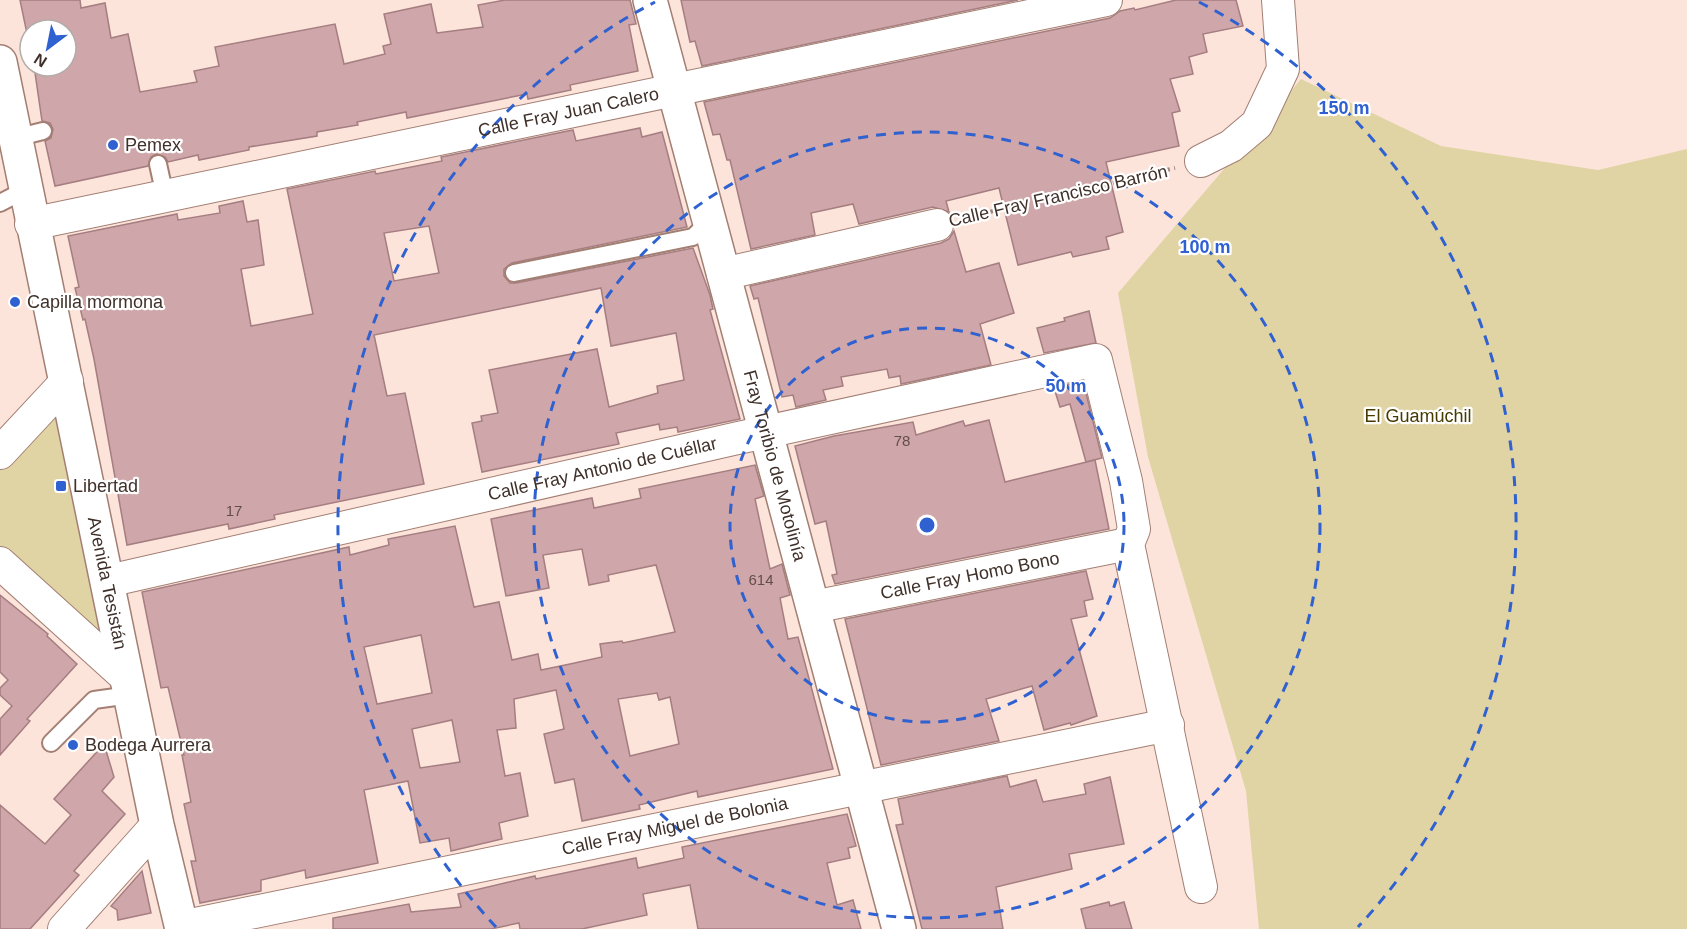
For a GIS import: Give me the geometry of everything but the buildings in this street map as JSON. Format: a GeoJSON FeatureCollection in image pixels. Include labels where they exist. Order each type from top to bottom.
{"type":"FeatureCollection","features":[{"type":"Feature","properties":{"kind":"street","name":"Fray Toribio de Motolinía"},"geometry":{"type":"LineString","coordinates":[[650,0],[899,929]]}},
{"type":"Feature","properties":{"kind":"street","name":"Calle Fray Juan Calero"},"geometry":{"type":"LineString","coordinates":[[31,224],[1106,0]]}},
{"type":"Feature","properties":{"kind":"street"},"geometry":{"type":"LineString","coordinates":[[1201,161],[1231,146],[1257,124],[1283,69],[1278,0]]}},
{"type":"Feature","properties":{"kind":"street","name":"Avenida Tesistán"},"geometry":{"type":"LineString","coordinates":[[1,67],[29,135],[12,197],[31,224],[67,381],[157,825],[182,928]]}},
{"type":"Feature","properties":{"kind":"street","name":"Calle Fray Francisco Barrón"},"geometry":{"type":"LineString","coordinates":[[723,274],[937,225]]}},
{"type":"Feature","properties":{"kind":"street","name":"Calle Fray Antonio de Cuéllar"},"geometry":{"type":"LineString","coordinates":[[108,580],[1096,360],[1126,481],[1134,529],[1128,544]]}},
{"type":"Feature","properties":{"kind":"street"},"geometry":{"type":"LineString","coordinates":[[0,453],[67,381]]}},
{"type":"Feature","properties":{"kind":"street"},"geometry":{"type":"LineString","coordinates":[[1128,544],[1202,887]]}},
{"type":"Feature","properties":{"kind":"street","name":"Calle Fray Homo Bono"},"geometry":{"type":"LineString","coordinates":[[813,607],[1128,544]]}},
{"type":"Feature","properties":{"kind":"street"},"geometry":{"type":"LineString","coordinates":[[0,563],[128,686]]}},
{"type":"Feature","properties":{"kind":"street","name":"Calle Fray Miguel de Bolonia"},"geometry":{"type":"LineString","coordinates":[[182,928],[1168,725]]}},
{"type":"Feature","properties":{"kind":"street"},"geometry":{"type":"LineString","coordinates":[[64,929],[157,825]]}},
{"type":"Feature","properties":{"kind":"lane"},"geometry":{"type":"LineString","coordinates":[[158,164],[165,196]]}},
{"type":"Feature","properties":{"kind":"lane"},"geometry":{"type":"LineString","coordinates":[[514,273],[693,237],[709,222]]}},
{"type":"Feature","properties":{"kind":"lane"},"geometry":{"type":"LineString","coordinates":[[51,744],[94,700],[128,686]]}},
{"type":"Feature","properties":{"kind":"path","name":"Calle Fray Francisco Barrón"},"geometry":{"type":"LineString","coordinates":[[937,225],[1201,161]]}},
{"type":"Feature","properties":{"kind":"green space","name":"El Guamúchil"},"geometry":{"type":"Polygon","coordinates":[[[1301,79],[1441,146],[1598,170],[1687,149],[1687,929],[1259,929],[1246,791],[1148,457],[1118,293],[1301,79]]]}},
{"type":"Feature","properties":{"kind":"green space"},"geometry":{"type":"Polygon","coordinates":[[[57,403],[100,636],[0,551],[0,466],[57,403]]]}},
{"type":"Feature","properties":{"kind":"place","name":"Pemex"},"geometry":{"type":"Point","coordinates":[113,145]}},
{"type":"Feature","properties":{"kind":"place","name":"Capilla mormona"},"geometry":{"type":"Point","coordinates":[15,302]}},
{"type":"Feature","properties":{"kind":"place","name":"Libertad"},"geometry":{"type":"Point","coordinates":[61,486]}},
{"type":"Feature","properties":{"kind":"place","name":"Bodega Aurrera"},"geometry":{"type":"Point","coordinates":[73,745]}}]}
